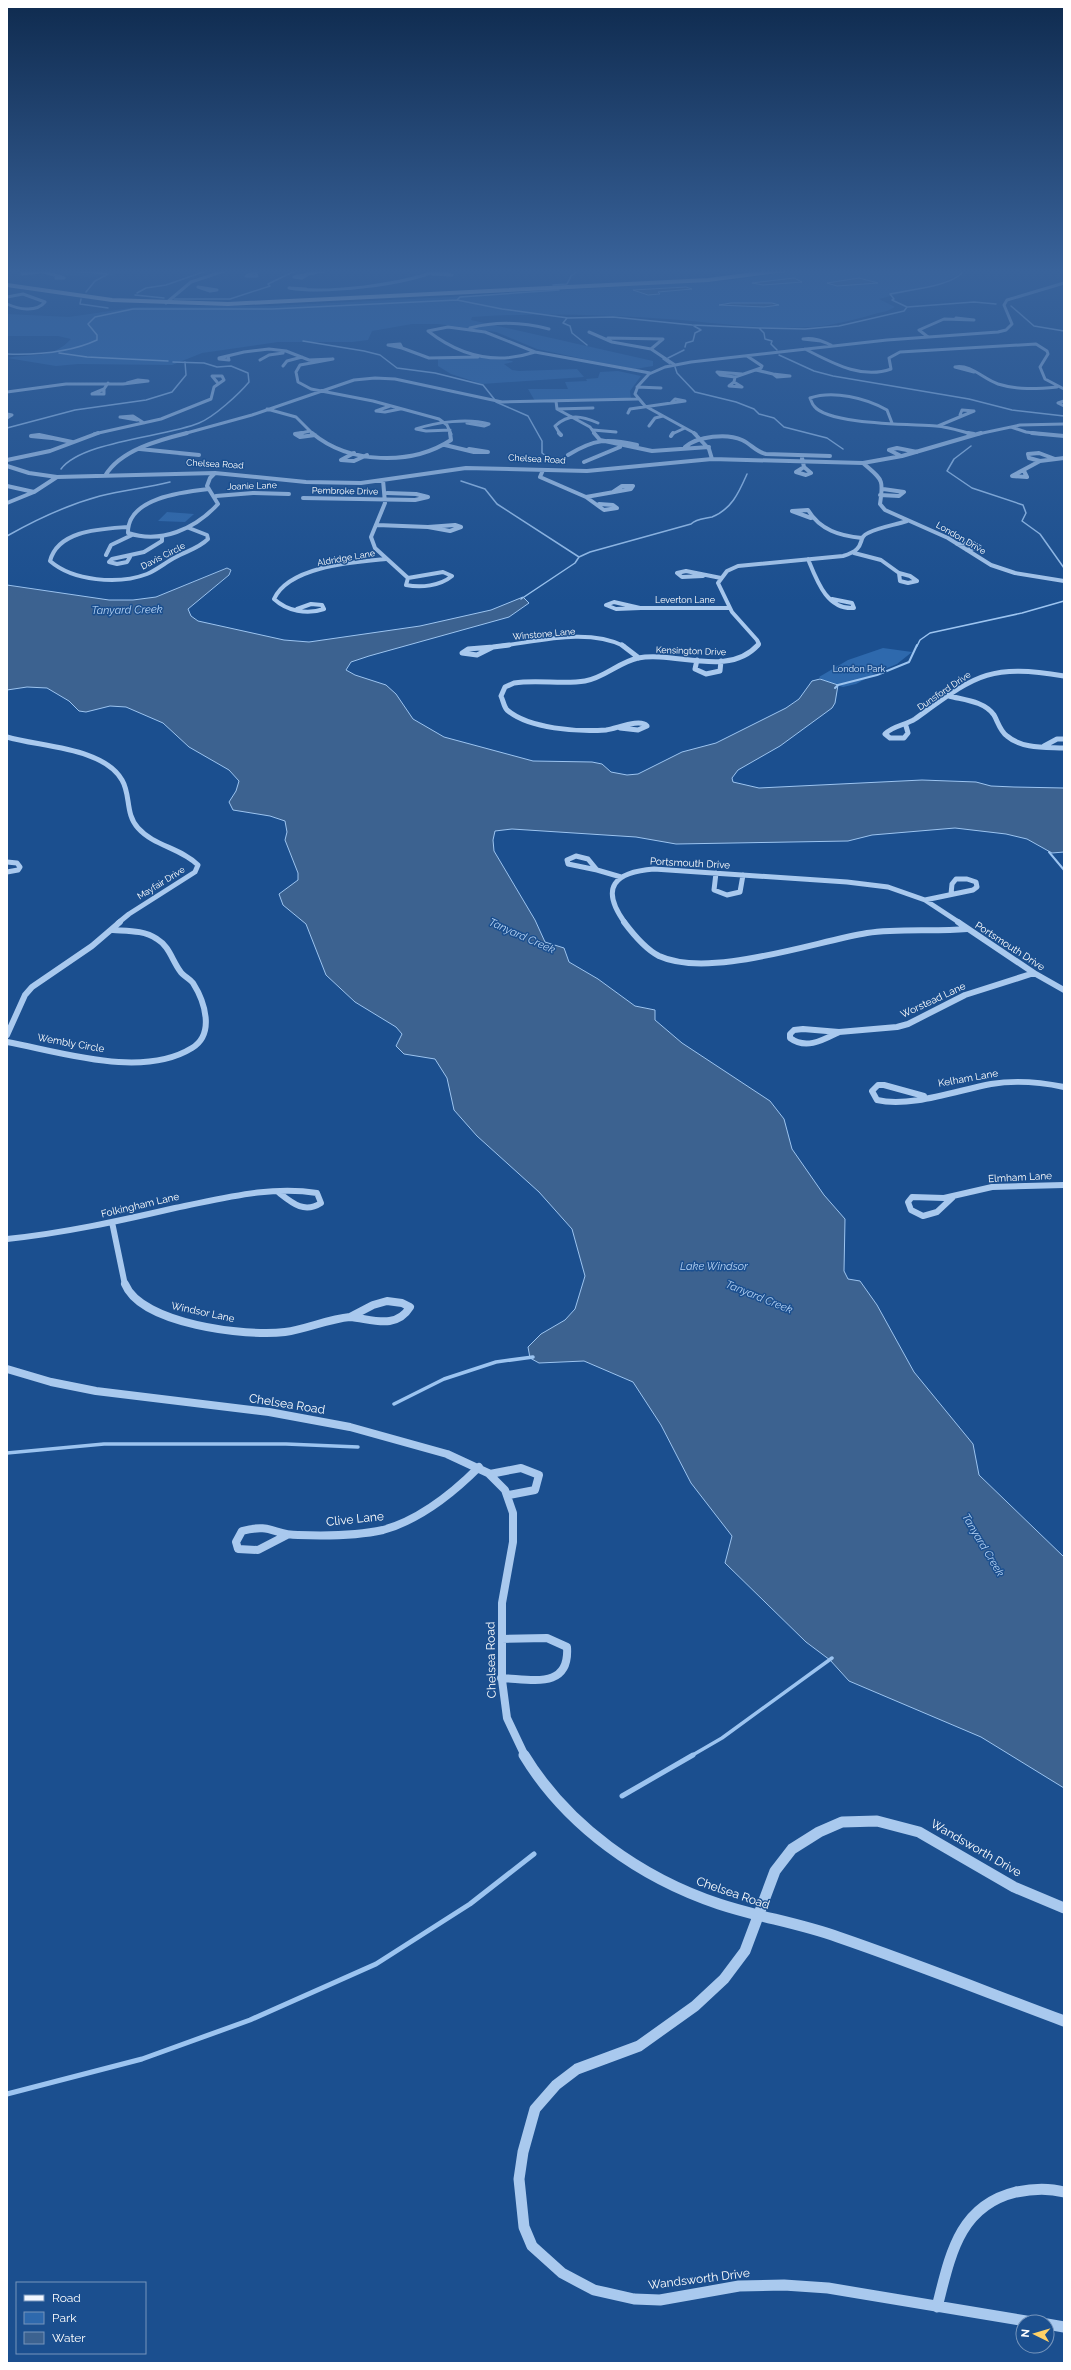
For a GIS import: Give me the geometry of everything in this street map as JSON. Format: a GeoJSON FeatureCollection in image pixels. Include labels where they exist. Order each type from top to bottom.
{"type":"FeatureCollection","features":[{"type":"Feature","properties":{"kind":"street"},"geometry":{"type":"LineString","coordinates":[[127,383],[136,381]]}},
{"type":"Feature","properties":{"kind":"street"},"geometry":{"type":"LineString","coordinates":[[7,392],[66,384],[148,382],[141,381]]}},
{"type":"Feature","properties":{"kind":"street"},"geometry":{"type":"LineString","coordinates":[[268,409],[300,419],[315,435],[331,445],[354,453],[367,455],[411,456],[445,445],[451,440],[450,430],[447,424],[430,416],[402,408],[317,391],[301,385],[298,381]]}},
{"type":"Feature","properties":{"kind":"street"},"geometry":{"type":"LineString","coordinates":[[106,476],[112,464],[137,449],[169,437],[268,409],[317,391],[352,381]]}},
{"type":"Feature","properties":{"kind":"street"},"geometry":{"type":"LineString","coordinates":[[399,381],[492,400],[556,401],[638,399]]}},
{"type":"Feature","properties":{"kind":"street"},"geometry":{"type":"LineString","coordinates":[[643,381],[637,387],[635,394],[638,399],[645,406],[703,438],[710,448],[712,459]]}},
{"type":"Feature","properties":{"kind":"street"},"geometry":{"type":"LineString","coordinates":[[988,381],[1007,386],[1034,389],[1058,387]]}},
{"type":"Feature","properties":{"kind":"street"},"geometry":{"type":"LineString","coordinates":[[1048,381],[1064,389]]}},
{"type":"Feature","properties":{"kind":"street"},"geometry":{"type":"LineString","coordinates":[[7,460],[50,451],[96,433],[144,423],[208,401],[217,382]]}},
{"type":"Feature","properties":{"kind":"street"},"geometry":{"type":"LineString","coordinates":[[104,389],[108,383]]}},
{"type":"Feature","properties":{"kind":"street"},"geometry":{"type":"LineString","coordinates":[[637,387],[661,388]]}},
{"type":"Feature","properties":{"kind":"street"},"geometry":{"type":"LineString","coordinates":[[892,423],[887,410],[873,403],[834,396],[816,396],[810,398],[809,401],[816,408],[838,419],[850,421],[938,426],[974,434]]}},
{"type":"Feature","properties":{"kind":"street"},"geometry":{"type":"LineString","coordinates":[[556,401],[557,409]]}},
{"type":"Feature","properties":{"kind":"street"},"geometry":{"type":"LineString","coordinates":[[1064,401],[1058,403],[1064,406]]}},
{"type":"Feature","properties":{"kind":"street"},"geometry":{"type":"LineString","coordinates":[[628,413],[630,408],[671,403]]}},
{"type":"Feature","properties":{"kind":"street"},"geometry":{"type":"LineString","coordinates":[[390,406],[376,411],[388,412],[402,408]]}},
{"type":"Feature","properties":{"kind":"street"},"geometry":{"type":"LineString","coordinates":[[557,409],[593,408]]}},
{"type":"Feature","properties":{"kind":"street"},"geometry":{"type":"LineString","coordinates":[[557,409],[593,430],[616,432]]}},
{"type":"Feature","properties":{"kind":"street"},"geometry":{"type":"LineString","coordinates":[[7,414],[12,415],[7,418]]}},
{"type":"Feature","properties":{"kind":"street"},"geometry":{"type":"LineString","coordinates":[[561,435],[555,426],[568,416],[583,416],[598,423]]}},
{"type":"Feature","properties":{"kind":"street"},"geometry":{"type":"LineString","coordinates":[[649,426],[655,418],[663,416]]}},
{"type":"Feature","properties":{"kind":"street"},"geometry":{"type":"LineString","coordinates":[[938,426],[960,416]]}},
{"type":"Feature","properties":{"kind":"street"},"geometry":{"type":"LineString","coordinates":[[137,420],[144,423]]}},
{"type":"Feature","properties":{"kind":"street"},"geometry":{"type":"LineString","coordinates":[[450,430],[426,431],[416,428],[467,422],[481,422],[489,424],[484,426],[467,422]]}},
{"type":"Feature","properties":{"kind":"street","name":"Chelsea Road"},"geometry":{"type":"LineString","coordinates":[[7,466],[29,473],[58,477],[215,473],[306,482],[340,483],[384,480],[466,468],[587,471],[664,462],[712,459],[863,462],[902,456],[974,434],[1008,426],[1064,424]]}},
{"type":"Feature","properties":{"kind":"street"},"geometry":{"type":"LineString","coordinates":[[1008,426],[1026,432],[1064,436]]}},
{"type":"Feature","properties":{"kind":"street"},"geometry":{"type":"LineString","coordinates":[[671,436],[673,432],[685,428]]}},
{"type":"Feature","properties":{"kind":"street"},"geometry":{"type":"LineString","coordinates":[[593,430],[600,440],[621,446],[652,451],[710,448]]}},
{"type":"Feature","properties":{"kind":"street"},"geometry":{"type":"LineString","coordinates":[[310,431],[295,434],[300,437],[315,435]]}},
{"type":"Feature","properties":{"kind":"street"},"geometry":{"type":"LineString","coordinates":[[52,438],[33,438],[30,436],[39,434],[72,442]]}},
{"type":"Feature","properties":{"kind":"street"},"geometry":{"type":"LineString","coordinates":[[685,447],[687,444],[703,438],[740,438],[759,453],[802,458],[830,456]]}},
{"type":"Feature","properties":{"kind":"street"},"geometry":{"type":"LineString","coordinates":[[568,455],[587,443],[600,440],[618,440],[638,445]]}},
{"type":"Feature","properties":{"kind":"street"},"geometry":{"type":"LineString","coordinates":[[445,445],[469,449]]}},
{"type":"Feature","properties":{"kind":"street"},"geometry":{"type":"LineString","coordinates":[[584,462],[621,446]]}},
{"type":"Feature","properties":{"kind":"street"},"geometry":{"type":"LineString","coordinates":[[902,456],[889,450],[897,448],[917,452]]}},
{"type":"Feature","properties":{"kind":"street"},"geometry":{"type":"LineString","coordinates":[[137,449],[193,453],[199,455],[188,457],[178,453]]}},
{"type":"Feature","properties":{"kind":"street"},"geometry":{"type":"LineString","coordinates":[[354,453],[341,460],[354,461],[367,455]]}},
{"type":"Feature","properties":{"kind":"street"},"geometry":{"type":"LineString","coordinates":[[1055,459],[1039,453],[1028,454],[1029,458],[1040,461],[1064,458]]}},
{"type":"Feature","properties":{"kind":"street"},"geometry":{"type":"LineString","coordinates":[[802,458],[804,467]]}},
{"type":"Feature","properties":{"kind":"street"},"geometry":{"type":"LineString","coordinates":[[1024,471],[1040,461]]}},
{"type":"Feature","properties":{"kind":"street"},"geometry":{"type":"LineString","coordinates":[[863,462],[881,479],[883,489],[880,495],[899,496],[904,492],[883,489]]}},
{"type":"Feature","properties":{"kind":"street"},"geometry":{"type":"LineString","coordinates":[[543,470],[540,477],[546,481],[586,496],[599,504]]}},
{"type":"Feature","properties":{"kind":"street"},"geometry":{"type":"LineString","coordinates":[[106,555],[111,545],[132,535],[162,536],[189,528],[217,506],[219,502],[207,484],[209,478],[215,473]]}},
{"type":"Feature","properties":{"kind":"street"},"geometry":{"type":"LineString","coordinates":[[7,503],[34,492],[58,477]]}},
{"type":"Feature","properties":{"kind":"street"},"geometry":{"type":"LineString","coordinates":[[384,480],[387,493],[386,500],[383,513],[371,537],[371,543],[386,559],[408,578]]}},
{"type":"Feature","properties":{"kind":"street"},"geometry":{"type":"LineString","coordinates":[[7,486],[34,492]]}},
{"type":"Feature","properties":{"kind":"street"},"geometry":{"type":"LineString","coordinates":[[132,535],[128,533],[127,527],[132,515],[143,508],[177,494],[209,489]]}},
{"type":"Feature","properties":{"kind":"street"},"geometry":{"type":"LineString","coordinates":[[586,496],[613,492]]}},
{"type":"Feature","properties":{"kind":"street","name":"Joanie Lane"},"geometry":{"type":"LineString","coordinates":[[216,496],[253,493],[289,494]]}},
{"type":"Feature","properties":{"kind":"street","name":"Pembroke Drive"},"geometry":{"type":"LineString","coordinates":[[303,498],[420,500],[428,497],[416,494],[387,493]]}},
{"type":"Feature","properties":{"kind":"street","name":"London Drive"},"geometry":{"type":"LineString","coordinates":[[880,495],[880,504],[885,510],[907,521],[937,532],[1005,570],[1064,581]]}},
{"type":"Feature","properties":{"kind":"street"},"geometry":{"type":"LineString","coordinates":[[811,518],[840,535],[862,538]]}},
{"type":"Feature","properties":{"kind":"street"},"geometry":{"type":"LineString","coordinates":[[854,553],[861,546],[862,538],[871,531],[907,521]]}},
{"type":"Feature","properties":{"kind":"street"},"geometry":{"type":"LineString","coordinates":[[377,525],[428,527],[455,525],[461,527],[450,531],[428,527]]}},
{"type":"Feature","properties":{"kind":"street","name":"Davis Circle"},"geometry":{"type":"LineString","coordinates":[[127,527],[98,529],[72,537],[53,550],[50,561],[65,571],[90,577],[118,579],[137,577],[145,575],[170,559],[205,542],[208,539],[206,535],[189,528]]}},
{"type":"Feature","properties":{"kind":"street"},"geometry":{"type":"LineString","coordinates":[[130,557],[155,547],[162,541],[162,536]]}},
{"type":"Feature","properties":{"kind":"street"},"geometry":{"type":"LineString","coordinates":[[957,544],[972,543],[980,547],[967,550]]}},
{"type":"Feature","properties":{"kind":"street"},"geometry":{"type":"LineString","coordinates":[[703,576],[686,571],[677,573],[682,577],[703,576],[721,578],[727,571],[738,566],[854,553],[881,560],[899,573]]}},
{"type":"Feature","properties":{"kind":"street","name":"Aldridge Lane"},"geometry":{"type":"LineString","coordinates":[[297,609],[316,604],[322,605],[324,609],[317,612],[297,609],[281,604],[274,599],[279,589],[293,580],[329,567],[386,559]]}},
{"type":"Feature","properties":{"kind":"street"},"geometry":{"type":"LineString","coordinates":[[808,559],[820,590],[832,599],[838,607],[854,608],[852,603],[832,599]]}},
{"type":"Feature","properties":{"kind":"street"},"geometry":{"type":"LineString","coordinates":[[443,572],[452,576],[445,581],[420,586],[406,585],[408,578],[443,572]]}},
{"type":"Feature","properties":{"kind":"street","name":"Kensington Drive"},"geometry":{"type":"LineString","coordinates":[[620,728],[572,730],[538,723],[506,709],[500,695],[502,689],[506,685],[521,681],[584,681],[639,658],[721,661],[743,657],[756,650],[759,644],[757,637],[737,620],[730,608],[718,584],[721,578]]}},
{"type":"Feature","properties":{"kind":"street","name":"Leverton Lane"},"geometry":{"type":"LineString","coordinates":[[641,608],[620,602],[606,605],[616,609],[730,608]]}},
{"type":"Feature","properties":{"kind":"street","name":"Winstone Lane"},"geometry":{"type":"LineString","coordinates":[[493,648],[477,655],[462,653],[464,650],[469,648],[493,648],[544,640],[600,640],[622,645],[639,658]]}},
{"type":"Feature","properties":{"kind":"street"},"geometry":{"type":"LineString","coordinates":[[697,660],[695,669],[706,674],[720,671],[721,661]]}},
{"type":"Feature","properties":{"kind":"street","name":"Dunsford Drive"},"geometry":{"type":"LineString","coordinates":[[906,726],[965,684],[993,672],[1026,671],[1064,676]]}},
{"type":"Feature","properties":{"kind":"street"},"geometry":{"type":"LineString","coordinates":[[949,696],[984,706],[994,714],[1003,733],[1010,739],[1044,746],[1064,748]]}},
{"type":"Feature","properties":{"kind":"street","name":"Mayfair Drive"},"geometry":{"type":"LineString","coordinates":[[7,738],[25,744],[79,753],[96,759],[107,766],[120,776],[126,786],[129,813],[139,829],[150,837],[191,856],[198,865],[194,872],[129,914],[113,930],[32,987],[25,996],[7,1035]]}},
{"type":"Feature","properties":{"kind":"street"},"geometry":{"type":"LineString","coordinates":[[1044,746],[1057,739],[1064,739]]}},
{"type":"Feature","properties":{"kind":"street"},"geometry":{"type":"LineString","coordinates":[[597,870],[591,859],[585,857],[571,857],[567,860],[568,864],[573,867],[597,870],[621,877]]}},
{"type":"Feature","properties":{"kind":"street"},"geometry":{"type":"LineString","coordinates":[[7,862],[17,863],[20,866],[18,870],[7,872]]}},
{"type":"Feature","properties":{"kind":"street","name":"Portsmouth Drive"},"geometry":{"type":"LineString","coordinates":[[967,929],[870,934],[722,963],[678,961],[656,954],[620,918],[613,902],[613,887],[621,877],[637,871],[654,869],[888,887],[926,900],[1034,973],[1064,990]]}},
{"type":"Feature","properties":{"kind":"street"},"geometry":{"type":"LineString","coordinates":[[716,873],[714,890],[720,895],[732,895],[740,892],[743,875]]}},
{"type":"Feature","properties":{"kind":"street"},"geometry":{"type":"LineString","coordinates":[[926,900],[973,890],[977,888],[976,882],[965,878],[954,881],[952,883],[951,894]]}},
{"type":"Feature","properties":{"kind":"street","name":"Wembly Circle"},"geometry":{"type":"LineString","coordinates":[[7,1042],[69,1055],[131,1062],[161,1059],[193,1048],[201,1042],[207,1028],[203,1004],[192,981],[179,970],[174,958],[162,942],[147,933],[113,930]]}},
{"type":"Feature","properties":{"kind":"street","name":"Worstead Lane"},"geometry":{"type":"LineString","coordinates":[[839,1032],[814,1043],[800,1043],[790,1038],[790,1034],[794,1030],[803,1029],[839,1032],[908,1024],[965,995],[1034,973]]}},
{"type":"Feature","properties":{"kind":"street","name":"Kelham Lane"},"geometry":{"type":"LineString","coordinates":[[924,1096],[910,1094],[890,1085],[878,1085],[872,1091],[877,1100],[885,1103],[913,1100],[924,1096],[1004,1082],[1032,1082],[1064,1087]]}},
{"type":"Feature","properties":{"kind":"street","name":"Elmham Lane"},"geometry":{"type":"LineString","coordinates":[[953,1197],[945,1207],[932,1215],[917,1214],[910,1209],[908,1202],[912,1197],[953,1197],[992,1187],[1064,1185]]}},
{"type":"Feature","properties":{"kind":"street","name":"Folkingham Lane"},"geometry":{"type":"LineString","coordinates":[[7,1239],[57,1234],[242,1194],[278,1192],[310,1191],[317,1193],[321,1203],[315,1208],[298,1208],[278,1192]]}},
{"type":"Feature","properties":{"kind":"street","name":"Windsor Lane"},"geometry":{"type":"LineString","coordinates":[[112,1222],[123,1278],[130,1295],[144,1307],[206,1326],[246,1332],[283,1332],[350,1317],[382,1301],[392,1299],[403,1302],[410,1307],[407,1315],[400,1320],[376,1321],[350,1317]]}},
{"type":"Feature","properties":{"kind":"street","name":"Chelsea Road"},"geometry":{"type":"LineString","coordinates":[[7,1369],[62,1384],[124,1394],[309,1418],[427,1447],[478,1467],[490,1474],[509,1495],[513,1513],[513,1534],[502,1605],[501,1678],[504,1708],[515,1740],[536,1773],[568,1810],[605,1844],[647,1871],[704,1898],[757,1915],[835,1935],[1064,2021]]}},
{"type":"Feature","properties":{"kind":"street","name":"Clive Lane"},"geometry":{"type":"LineString","coordinates":[[287,1535],[258,1550],[238,1549],[236,1542],[242,1531],[257,1526],[272,1529],[287,1535],[353,1534],[390,1528],[429,1507],[468,1478],[478,1467]]}},
{"type":"Feature","properties":{"kind":"street"},"geometry":{"type":"LineString","coordinates":[[490,1474],[518,1467],[531,1469],[539,1475],[535,1490],[509,1495]]}},
{"type":"Feature","properties":{"kind":"street"},"geometry":{"type":"LineString","coordinates":[[501,1678],[553,1678],[562,1675],[568,1667],[569,1657],[567,1647],[547,1638],[502,1639]]}},
{"type":"Feature","properties":{"kind":"street","name":"Wandsworth Drive"},"geometry":{"type":"LineString","coordinates":[[1015,2319],[828,2288],[784,2285],[739,2286],[660,2300],[634,2299],[594,2290],[562,2273],[532,2246],[524,2228],[519,2179],[523,2152],[535,2109],[556,2085],[577,2070],[639,2046],[695,2006],[724,1979],[745,1951],[757,1915],[775,1871],[792,1849],[842,1822],[870,1821],[919,1832],[1014,1887],[1064,1908]]}},
{"type":"Feature","properties":{"kind":"street"},"geometry":{"type":"LineString","coordinates":[[937,2307],[953,2247],[971,2214],[988,2202],[1008,2193],[1032,2190],[1064,2192]]}},
{"type":"Feature","properties":{"kind":"green space"},"geometry":{"type":"Polygon","coordinates":[[[471,381],[532,381],[482,384],[471,381]]]}},
{"type":"Feature","properties":{"kind":"green space"},"geometry":{"type":"Polygon","coordinates":[[[638,381],[630,391],[631,399],[535,401],[528,389],[568,389],[565,382],[638,381]]]}},
{"type":"Feature","properties":{"kind":"green space"},"geometry":{"type":"Polygon","coordinates":[[[167,512],[194,514],[185,522],[158,521],[167,512]]]}},
{"type":"Feature","properties":{"kind":"green space","name":"London Park"},"geometry":{"type":"Polygon","coordinates":[[[883,648],[912,652],[897,664],[856,684],[843,687],[824,681],[819,677],[848,660],[883,648]]]}},
{"type":"Feature","properties":{"kind":"water","name":"Lake Windsor"},"geometry":{"type":"Polygon","coordinates":[[[227,568],[231,570],[229,575],[188,609],[191,616],[198,621],[284,640],[309,642],[420,626],[491,610],[523,597],[529,603],[509,617],[369,656],[351,662],[346,670],[355,675],[386,685],[396,694],[413,719],[444,737],[533,761],[592,762],[602,764],[611,772],[627,775],[638,774],[682,752],[716,743],[786,708],[799,699],[812,681],[820,679],[838,685],[835,703],[832,708],[780,746],[738,770],[732,778],[733,782],[759,788],[922,780],[976,782],[991,786],[1064,788],[1064,852],[1052,853],[1027,839],[1006,834],[955,828],[872,835],[848,841],[676,844],[636,837],[512,829],[495,831],[493,840],[494,851],[535,920],[545,942],[564,948],[569,962],[598,979],[635,1006],[655,1010],[655,1020],[682,1043],[770,1101],[784,1119],[792,1149],[824,1195],[845,1219],[844,1271],[848,1279],[860,1281],[877,1305],[914,1372],[973,1444],[979,1475],[1064,1557],[1064,1788],[981,1737],[849,1681],[830,1660],[806,1642],[725,1563],[732,1536],[691,1483],[661,1425],[633,1382],[584,1361],[539,1363],[530,1358],[528,1347],[541,1334],[565,1320],[575,1309],[585,1276],[572,1229],[539,1192],[477,1136],[454,1110],[447,1078],[435,1059],[404,1054],[396,1046],[402,1034],[396,1027],[355,1002],[326,975],[306,924],[283,905],[279,894],[298,880],[298,873],[285,840],[287,832],[285,821],[270,816],[233,810],[229,802],[236,791],[239,781],[229,770],[189,747],[163,723],[126,707],[110,706],[86,712],[79,711],[69,701],[47,688],[27,687],[7,690],[7,585],[109,600],[133,600],[156,597],[227,568]]]}},
{"type":"Feature","properties":{"kind":"waterway"},"geometry":{"type":"LineString","coordinates":[[7,428],[75,410],[146,400],[172,392],[181,381]]}},
{"type":"Feature","properties":{"kind":"waterway"},"geometry":{"type":"LineString","coordinates":[[61,469],[72,460],[87,452],[105,446],[184,428],[199,423],[212,416],[226,405],[239,393],[249,381]]}},
{"type":"Feature","properties":{"kind":"waterway"},"geometry":{"type":"LineString","coordinates":[[465,381],[483,385],[495,400]]}},
{"type":"Feature","properties":{"kind":"waterway"},"geometry":{"type":"LineString","coordinates":[[684,381],[695,392],[736,402],[754,409],[759,414],[774,418],[784,427],[827,438],[843,449]]}},
{"type":"Feature","properties":{"kind":"waterway"},"geometry":{"type":"LineString","coordinates":[[860,381],[969,399],[1012,410],[1064,416]]}},
{"type":"Feature","properties":{"kind":"waterway"},"geometry":{"type":"LineString","coordinates":[[496,402],[528,416],[542,441],[542,453],[553,461]]}},
{"type":"Feature","properties":{"kind":"waterway"},"geometry":{"type":"LineString","coordinates":[[971,446],[954,459],[947,471],[972,488],[1023,505],[1026,513],[1022,521],[1040,534],[1064,568]]}},
{"type":"Feature","properties":{"kind":"waterway"},"geometry":{"type":"LineString","coordinates":[[579,557],[590,552],[691,524],[698,520],[719,514],[730,505],[747,474]]}},
{"type":"Feature","properties":{"kind":"waterway"},"geometry":{"type":"LineString","coordinates":[[461,481],[485,489],[497,504],[579,557]]}},
{"type":"Feature","properties":{"kind":"waterway"},"geometry":{"type":"LineString","coordinates":[[7,536],[52,513],[88,500],[109,494],[170,482]]}},
{"type":"Feature","properties":{"kind":"waterway"},"geometry":{"type":"LineString","coordinates":[[521,599],[575,563],[579,557]]}},
{"type":"Feature","properties":{"kind":"waterway"},"geometry":{"type":"LineString","coordinates":[[917,646],[920,640],[930,633],[1022,613],[1064,601]]}},
{"type":"Feature","properties":{"kind":"waterway"},"geometry":{"type":"LineString","coordinates":[[835,688],[838,685],[877,675],[909,662],[917,645]]}},
{"type":"Feature","properties":{"kind":"waterway"},"geometry":{"type":"LineString","coordinates":[[1049,852],[1064,870]]}},
{"type":"Feature","properties":{"kind":"waterway"},"geometry":{"type":"LineString","coordinates":[[394,1404],[444,1379],[496,1362],[533,1357]]}},
{"type":"Feature","properties":{"kind":"waterway"},"geometry":{"type":"LineString","coordinates":[[7,1453],[104,1444],[286,1444],[358,1447]]}},
{"type":"Feature","properties":{"kind":"waterway"},"geometry":{"type":"LineString","coordinates":[[691,1756],[722,1738],[832,1658]]}},
{"type":"Feature","properties":{"kind":"waterway"},"geometry":{"type":"LineString","coordinates":[[622,1796],[693,1755]]}},
{"type":"Feature","properties":{"kind":"waterway"},"geometry":{"type":"LineString","coordinates":[[7,2094],[142,2059],[250,2020],[376,1964],[470,1904],[534,1854]]}},
{"type":"Feature","properties":{"kind":"water label","name":"Tanyard Creek"},"geometry":{"type":"Point","coordinates":[127,610]}},
{"type":"Feature","properties":{"kind":"water label","name":"Tanyard Creek"},"geometry":{"type":"Point","coordinates":[522,936]}},
{"type":"Feature","properties":{"kind":"water label","name":"Tanyard Creek"},"geometry":{"type":"Point","coordinates":[759,1297]}},
{"type":"Feature","properties":{"kind":"water label","name":"Tanyard Creek"},"geometry":{"type":"Point","coordinates":[983,1545]}}]}
